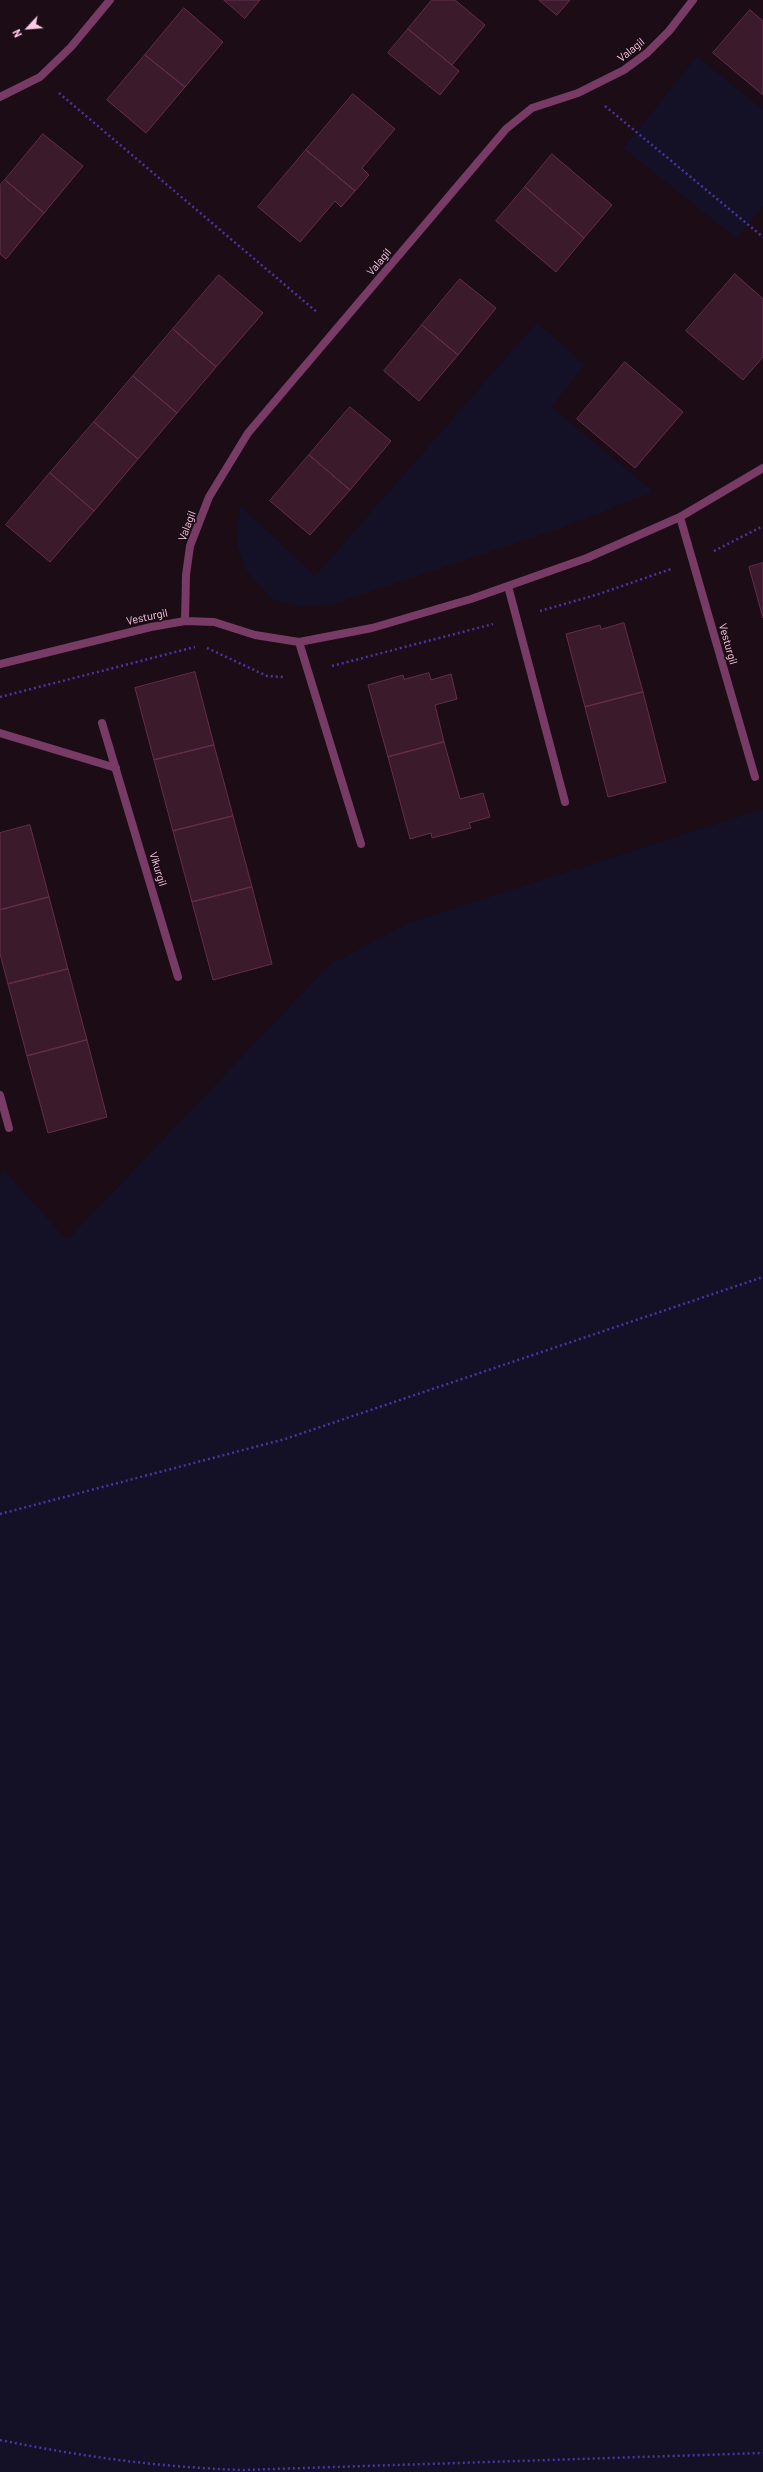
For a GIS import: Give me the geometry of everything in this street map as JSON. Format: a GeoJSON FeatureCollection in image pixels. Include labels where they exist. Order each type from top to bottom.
{"type":"FeatureCollection","features":[{"type":"Feature","properties":{"kind":"street"},"geometry":{"type":"LineString","coordinates":[[0,97],[40,77],[71,47],[110,0]]}},
{"type":"Feature","properties":{"kind":"street","name":"Valagil"},"geometry":{"type":"LineString","coordinates":[[185,621],[186,575],[190,546],[209,497],[248,432],[506,129],[532,108],[585,90],[624,70],[647,53],[669,31],[693,0]]}},
{"type":"Feature","properties":{"kind":"street","name":"Vesturgil"},"geometry":{"type":"LineString","coordinates":[[0,664],[151,627],[185,621],[214,622],[255,636],[299,642],[372,628],[508,586],[587,558],[680,517],[763,468]]}},
{"type":"Feature","properties":{"kind":"street","name":"Vesturgil"},"geometry":{"type":"LineString","coordinates":[[680,517],[755,776]]}},
{"type":"Feature","properties":{"kind":"street"},"geometry":{"type":"LineString","coordinates":[[508,586],[565,802]]}},
{"type":"Feature","properties":{"kind":"street"},"geometry":{"type":"LineString","coordinates":[[299,642],[361,844]]}},
{"type":"Feature","properties":{"kind":"street","name":"Víkurgil"},"geometry":{"type":"LineString","coordinates":[[102,723],[178,977]]}},
{"type":"Feature","properties":{"kind":"street"},"geometry":{"type":"LineString","coordinates":[[0,733],[116,768]]}},
{"type":"Feature","properties":{"kind":"street"},"geometry":{"type":"LineString","coordinates":[[0,1095],[9,1128]]}},
{"type":"Feature","properties":{"kind":"path"},"geometry":{"type":"LineString","coordinates":[[40,77],[336,329]]}},
{"type":"Feature","properties":{"kind":"path"},"geometry":{"type":"LineString","coordinates":[[585,90],[763,237]]}},
{"type":"Feature","properties":{"kind":"path"},"geometry":{"type":"LineString","coordinates":[[0,1514],[285,1439],[763,1277]]}},
{"type":"Feature","properties":{"kind":"path"},"geometry":{"type":"LineString","coordinates":[[0,2440],[124,2463],[178,2468],[243,2470],[763,2454]]}},
{"type":"Feature","properties":{"kind":"shaded area"},"geometry":{"type":"Polygon","coordinates":[[[697,56],[763,109],[763,206],[737,239],[623,148],[697,56]]]}},
{"type":"Feature","properties":{"kind":"shaded area"},"geometry":{"type":"Polygon","coordinates":[[[537,322],[585,365],[552,407],[654,492],[564,527],[330,605],[300,607],[273,600],[246,571],[236,542],[240,505],[315,576],[537,322]]]}},
{"type":"Feature","properties":{"kind":"shaded area"},"geometry":{"type":"Polygon","coordinates":[[[763,809],[763,2472],[0,2472],[0,1174],[4,1170],[67,1240],[329,965],[408,923],[763,809]]]}},
{"type":"Feature","properties":{"kind":"building"},"geometry":{"type":"Polygon","coordinates":[[[224,0],[260,0],[245,18],[224,0]]]}},
{"type":"Feature","properties":{"kind":"building"},"geometry":{"type":"Polygon","coordinates":[[[432,0],[455,0],[485,25],[452,65],[408,29],[432,0]]]}},
{"type":"Feature","properties":{"kind":"building"},"geometry":{"type":"Polygon","coordinates":[[[539,0],[570,0],[557,15],[539,0]]]}},
{"type":"Feature","properties":{"kind":"building"},"geometry":{"type":"Polygon","coordinates":[[[184,8],[223,42],[185,87],[145,55],[184,8]]]}},
{"type":"Feature","properties":{"kind":"building"},"geometry":{"type":"Polygon","coordinates":[[[750,10],[763,21],[763,95],[713,53],[750,10]]]}},
{"type":"Feature","properties":{"kind":"building"},"geometry":{"type":"Polygon","coordinates":[[[408,29],[459,71],[440,95],[388,53],[408,29]]]}},
{"type":"Feature","properties":{"kind":"building"},"geometry":{"type":"Polygon","coordinates":[[[145,55],[185,87],[146,133],[107,100],[145,55]]]}},
{"type":"Feature","properties":{"kind":"building"},"geometry":{"type":"Polygon","coordinates":[[[353,94],[395,129],[362,168],[369,175],[355,191],[306,150],[353,94]]]}},
{"type":"Feature","properties":{"kind":"building"},"geometry":{"type":"Polygon","coordinates":[[[43,134],[83,166],[44,213],[5,180],[43,134]]]}},
{"type":"Feature","properties":{"kind":"building"},"geometry":{"type":"Polygon","coordinates":[[[306,150],[355,191],[341,207],[335,201],[300,242],[258,207],[306,150]]]}},
{"type":"Feature","properties":{"kind":"building"},"geometry":{"type":"Polygon","coordinates":[[[552,154],[612,205],[584,238],[525,187],[552,154]]]}},
{"type":"Feature","properties":{"kind":"building"},"geometry":{"type":"Polygon","coordinates":[[[5,180],[44,213],[6,259],[0,254],[0,185],[5,180]]]}},
{"type":"Feature","properties":{"kind":"building"},"geometry":{"type":"Polygon","coordinates":[[[525,187],[584,238],[556,272],[496,221],[525,187]]]}},
{"type":"Feature","properties":{"kind":"building"},"geometry":{"type":"Polygon","coordinates":[[[735,274],[763,299],[763,357],[743,380],[686,331],[735,274]]]}},
{"type":"Feature","properties":{"kind":"building"},"geometry":{"type":"Polygon","coordinates":[[[219,275],[263,313],[216,367],[173,329],[219,275]]]}},
{"type":"Feature","properties":{"kind":"building"},"geometry":{"type":"Polygon","coordinates":[[[460,279],[496,308],[458,355],[422,325],[460,279]]]}},
{"type":"Feature","properties":{"kind":"building"},"geometry":{"type":"Polygon","coordinates":[[[422,325],[458,355],[419,401],[384,371],[422,325]]]}},
{"type":"Feature","properties":{"kind":"building"},"geometry":{"type":"Polygon","coordinates":[[[173,329],[216,367],[177,413],[133,376],[173,329]]]}},
{"type":"Feature","properties":{"kind":"building"},"geometry":{"type":"Polygon","coordinates":[[[625,362],[683,412],[635,468],[577,419],[625,362]]]}},
{"type":"Feature","properties":{"kind":"building"},"geometry":{"type":"Polygon","coordinates":[[[133,376],[177,413],[138,459],[94,422],[133,376]]]}},
{"type":"Feature","properties":{"kind":"building"},"geometry":{"type":"Polygon","coordinates":[[[350,407],[391,441],[350,490],[309,455],[350,407]]]}},
{"type":"Feature","properties":{"kind":"building"},"geometry":{"type":"Polygon","coordinates":[[[94,422],[138,459],[94,511],[50,473],[94,422]]]}},
{"type":"Feature","properties":{"kind":"building"},"geometry":{"type":"Polygon","coordinates":[[[309,455],[350,490],[310,535],[270,501],[309,455]]]}},
{"type":"Feature","properties":{"kind":"building"},"geometry":{"type":"Polygon","coordinates":[[[50,473],[94,511],[50,562],[6,525],[50,473]]]}},
{"type":"Feature","properties":{"kind":"building"},"geometry":{"type":"Polygon","coordinates":[[[763,563],[763,618],[749,567],[763,563]]]}},
{"type":"Feature","properties":{"kind":"building"},"geometry":{"type":"Polygon","coordinates":[[[624,623],[643,692],[585,707],[566,634],[600,625],[601,629],[624,623]]]}},
{"type":"Feature","properties":{"kind":"building"},"geometry":{"type":"Polygon","coordinates":[[[195,672],[214,745],[154,760],[135,688],[195,672]]]}},
{"type":"Feature","properties":{"kind":"building"},"geometry":{"type":"Polygon","coordinates":[[[429,673],[431,680],[451,674],[457,699],[435,705],[444,742],[388,757],[368,685],[403,675],[404,679],[429,673]]]}},
{"type":"Feature","properties":{"kind":"building"},"geometry":{"type":"Polygon","coordinates":[[[643,692],[666,782],[608,797],[585,707],[643,692]]]}},
{"type":"Feature","properties":{"kind":"building"},"geometry":{"type":"Polygon","coordinates":[[[444,742],[460,799],[483,793],[490,817],[469,823],[471,828],[432,838],[431,833],[410,839],[388,757],[444,742]]]}},
{"type":"Feature","properties":{"kind":"building"},"geometry":{"type":"Polygon","coordinates":[[[214,745],[233,816],[173,831],[154,760],[214,745]]]}},
{"type":"Feature","properties":{"kind":"building"},"geometry":{"type":"Polygon","coordinates":[[[233,816],[252,887],[192,902],[173,831],[233,816]]]}},
{"type":"Feature","properties":{"kind":"building"},"geometry":{"type":"Polygon","coordinates":[[[30,825],[49,897],[0,910],[0,833],[30,825]]]}},
{"type":"Feature","properties":{"kind":"building"},"geometry":{"type":"Polygon","coordinates":[[[252,887],[272,964],[213,980],[192,902],[252,887]]]}},
{"type":"Feature","properties":{"kind":"building"},"geometry":{"type":"Polygon","coordinates":[[[49,897],[68,969],[8,984],[0,954],[0,910],[49,897]]]}},
{"type":"Feature","properties":{"kind":"building"},"geometry":{"type":"Polygon","coordinates":[[[68,969],[87,1040],[27,1056],[8,984],[68,969]]]}},
{"type":"Feature","properties":{"kind":"building"},"geometry":{"type":"Polygon","coordinates":[[[87,1040],[107,1117],[48,1133],[27,1056],[87,1040]]]}}]}
